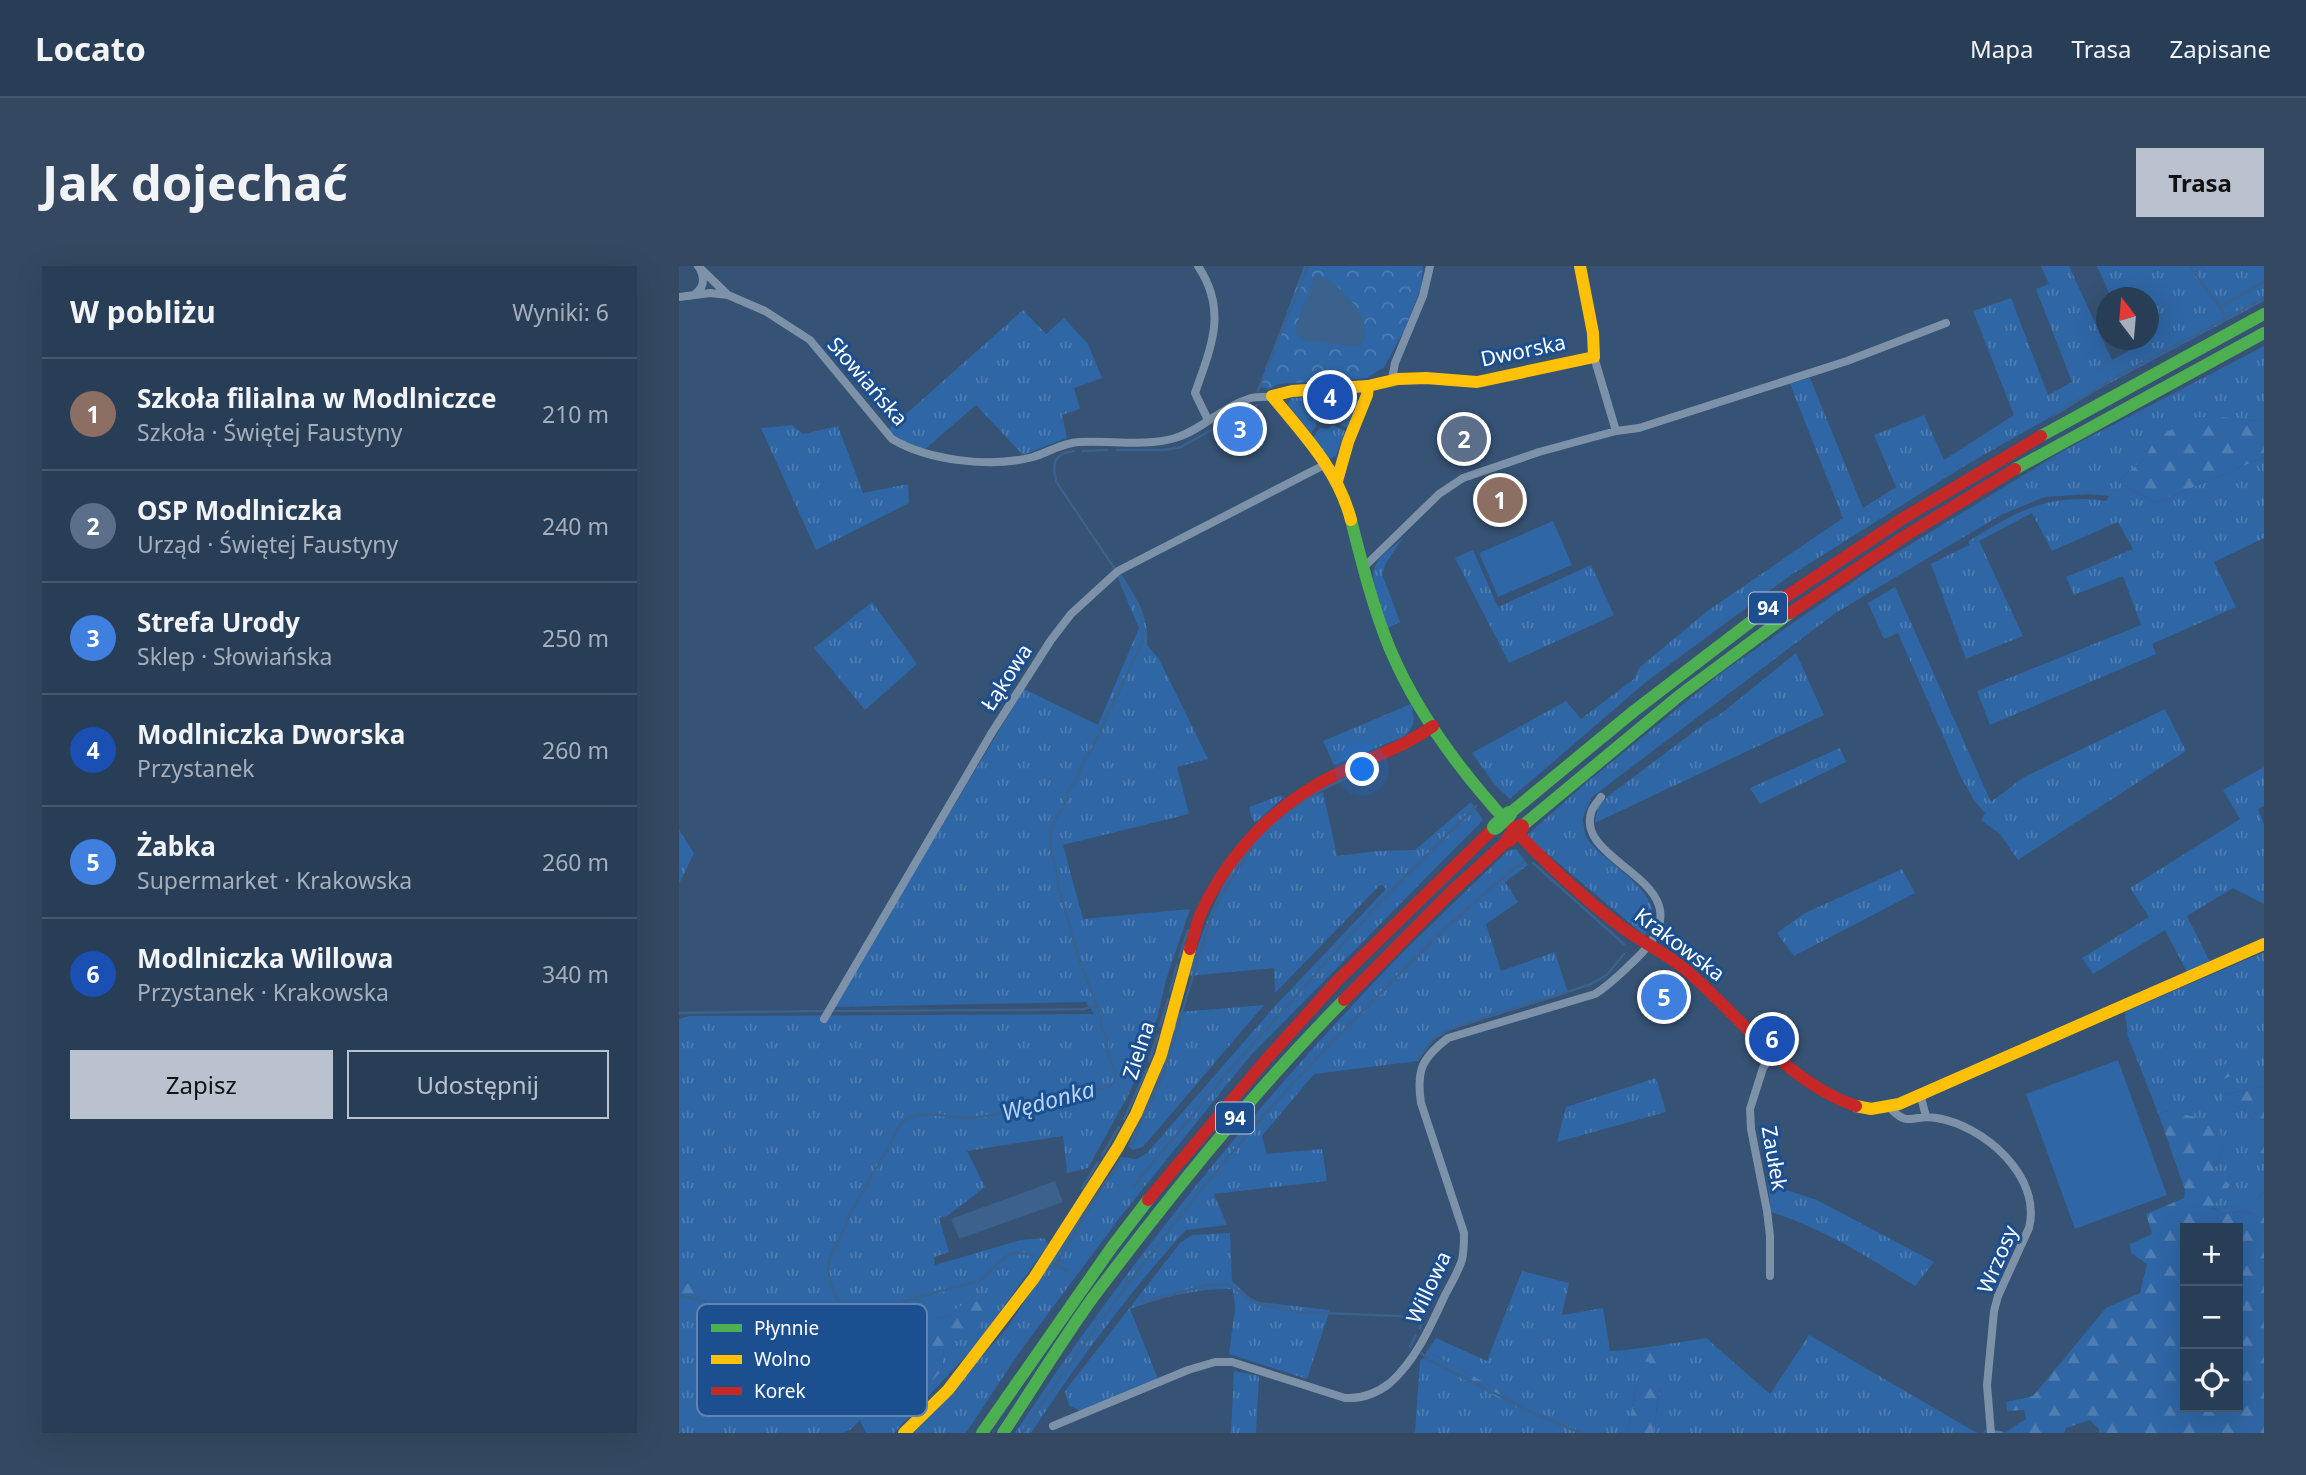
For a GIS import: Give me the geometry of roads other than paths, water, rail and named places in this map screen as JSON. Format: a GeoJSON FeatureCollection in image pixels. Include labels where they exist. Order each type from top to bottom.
{"type":"FeatureCollection","features":[{"type":"Feature","properties":{"kind":"main road","name":"Dworska"},"geometry":{"type":"LineString","coordinates":[[1272,396],[1291,391],[1368,386],[1414,378],[1477,382],[1594,357],[1593,333],[1580,266]]}},
{"type":"Feature","properties":{"kind":"main road","name":"94"},"geometry":{"type":"LineString","coordinates":[[982,1433],[1120,1236],[1194,1144],[1337,981],[1509,814],[1652,695],[1766,610],[1850,552],[1937,496],[2047,431],[2264,314]]}},
{"type":"Feature","properties":{"kind":"main road","name":"94"},"geometry":{"type":"LineString","coordinates":[[1003,1433],[1093,1298],[1223,1132],[1301,1043],[1452,891],[1584,772],[1703,677],[1852,571],[1961,501],[2050,449],[2264,333]]}},
{"type":"Feature","properties":{"kind":"main road"},"geometry":{"type":"LineString","coordinates":[[1337,481],[1368,386]]}},
{"type":"Feature","properties":{"kind":"main road","name":"Krakowska"},"geometry":{"type":"LineString","coordinates":[[1272,396],[1337,481],[1385,641],[1407,685],[1433,726],[1496,810],[1522,840],[1622,927],[1686,969],[1774,1052],[1820,1091],[1863,1108],[1874,1109],[1899,1104],[2264,944]]}},
{"type":"Feature","properties":{"kind":"main road","name":"Zielna"},"geometry":{"type":"LineString","coordinates":[[927,1410],[947,1390],[1034,1278],[1118,1147],[1136,1114],[1161,1055],[1201,915],[1232,859],[1252,835],[1281,808],[1304,792],[1338,773],[1409,743],[1433,726]]}},
{"type":"Feature","properties":{"kind":"main road","name":"Zielna"},"geometry":{"type":"LineString","coordinates":[[904,1433],[921,1416]]}},
{"type":"Feature","properties":{"kind":"street"},"geometry":{"type":"LineString","coordinates":[[1198,266],[1215,300],[1210,351],[1195,393],[1208,420]]}},
{"type":"Feature","properties":{"kind":"street"},"geometry":{"type":"LineString","coordinates":[[1392,380],[1395,363],[1423,296],[1430,266]]}},
{"type":"Feature","properties":{"kind":"street"},"geometry":{"type":"LineString","coordinates":[[693,296],[701,290],[703,282],[703,275],[698,267]]}},
{"type":"Feature","properties":{"kind":"street","name":"Słowiańska"},"geometry":{"type":"LineString","coordinates":[[698,267],[728,295],[765,311],[810,340],[893,439],[921,452],[979,461],[1010,462],[1076,442],[1173,439],[1185,435],[1250,398],[1272,396]]}},
{"type":"Feature","properties":{"kind":"street"},"geometry":{"type":"LineString","coordinates":[[679,297],[728,295]]}},
{"type":"Feature","properties":{"kind":"street"},"geometry":{"type":"LineString","coordinates":[[1364,567],[1451,484],[1463,478],[1539,452],[1616,431],[1639,428],[1775,385],[1946,323]]}},
{"type":"Feature","properties":{"kind":"street"},"geometry":{"type":"LineString","coordinates":[[1594,357],[1616,431]]}},
{"type":"Feature","properties":{"kind":"street","name":"Łąkowa"},"geometry":{"type":"LineString","coordinates":[[824,1019],[991,734],[1051,640],[1071,614],[1118,570],[1326,464]]}},
{"type":"Feature","properties":{"kind":"street"},"geometry":{"type":"LineString","coordinates":[[1601,797],[1591,811],[1595,838],[1603,849],[1643,882],[1660,909],[1661,917],[1649,947]]}},
{"type":"Feature","properties":{"kind":"street","name":"Willowa"},"geometry":{"type":"LineString","coordinates":[[1053,1426],[1188,1370],[1215,1362],[1232,1362],[1345,1398],[1359,1399],[1371,1395],[1390,1382],[1407,1363],[1426,1333],[1461,1264],[1464,1251],[1464,1233],[1421,1103],[1418,1081],[1421,1067],[1432,1051],[1448,1038],[1595,994],[1615,981],[1649,947]]}},
{"type":"Feature","properties":{"kind":"street","name":"Zaułek"},"geometry":{"type":"LineString","coordinates":[[1770,1276],[1767,1211],[1751,1129],[1750,1109],[1763,1069],[1774,1052]]}},
{"type":"Feature","properties":{"kind":"street"},"geometry":{"type":"LineString","coordinates":[[1920,1094],[1926,1116]]}},
{"type":"Feature","properties":{"kind":"street","name":"Wrzosy"},"geometry":{"type":"LineString","coordinates":[[1888,1106],[1899,1118],[1926,1116],[1951,1122],[1988,1140],[2022,1179],[2030,1202],[2032,1218],[2029,1228],[1998,1296],[1994,1311],[1987,1385],[1991,1433]]}},
{"type":"Feature","properties":{"kind":"waterway","name":"Wędonka"},"geometry":{"type":"LineString","coordinates":[[1266,369],[1308,266]]}},
{"type":"Feature","properties":{"kind":"waterway"},"geometry":{"type":"LineString","coordinates":[[2189,266],[2220,307]]}},
{"type":"Feature","properties":{"kind":"waterway"},"geometry":{"type":"LineString","coordinates":[[2226,318],[2220,307],[2264,282]]}},
{"type":"Feature","properties":{"kind":"waterway"},"geometry":{"type":"LineString","coordinates":[[2053,416],[2116,377],[2264,298]]}},
{"type":"Feature","properties":{"kind":"waterway","name":"Wędonka"},"geometry":{"type":"LineString","coordinates":[[1258,391],[1264,376]]}},
{"type":"Feature","properties":{"kind":"waterway","name":"Wędonka"},"geometry":{"type":"LineString","coordinates":[[1117,450],[1165,450],[1181,447],[1231,419],[1246,414],[1257,405]]}},
{"type":"Feature","properties":{"kind":"waterway"},"geometry":{"type":"LineString","coordinates":[[1082,451],[1107,450]]}},
{"type":"Feature","properties":{"kind":"waterway","name":"Wędonka"},"geometry":{"type":"LineString","coordinates":[[1074,451],[1058,457],[1054,465],[1057,483],[1115,569]]}},
{"type":"Feature","properties":{"kind":"waterway","name":"Wędonka"},"geometry":{"type":"LineString","coordinates":[[840,1304],[828,1271],[833,1250],[896,1130],[907,1119],[918,1115],[971,1118],[996,1114],[1104,1088],[1114,1083],[1116,1074],[1107,1050],[1100,1013],[1080,962],[1058,885],[1050,840],[1055,819],[1064,805],[1069,789],[1076,782],[1142,642],[1144,633],[1141,616],[1119,576]]}},
{"type":"Feature","properties":{"kind":"waterway"},"geometry":{"type":"LineString","coordinates":[[1281,816],[1315,793],[1367,768]]}},
{"type":"Feature","properties":{"kind":"waterway"},"geometry":{"type":"LineString","coordinates":[[1133,1187],[1227,1073],[1383,899],[1476,806]]}},
{"type":"Feature","properties":{"kind":"waterway"},"geometry":{"type":"LineString","coordinates":[[1131,1146],[1163,1074],[1211,917],[1219,898],[1253,846]]}},
{"type":"Feature","properties":{"kind":"waterway"},"geometry":{"type":"LineString","coordinates":[[1022,1433],[1156,1247],[1257,1123],[1425,949],[1463,912],[1524,861]]}},
{"type":"Feature","properties":{"kind":"waterway"},"geometry":{"type":"LineString","coordinates":[[1533,863],[1624,944]]}},
{"type":"Feature","properties":{"kind":"waterway"},"geometry":{"type":"LineString","coordinates":[[679,867],[679,872]]}},
{"type":"Feature","properties":{"kind":"waterway"},"geometry":{"type":"LineString","coordinates":[[1179,957],[1188,930]]}},
{"type":"Feature","properties":{"kind":"waterway"},"geometry":{"type":"LineString","coordinates":[[1418,1059],[1434,1038],[1450,1029],[1589,985],[1607,975],[1624,954]]}},
{"type":"Feature","properties":{"kind":"waterway"},"geometry":{"type":"LineString","coordinates":[[1170,991],[1177,965]]}},
{"type":"Feature","properties":{"kind":"waterway"},"geometry":{"type":"LineString","coordinates":[[1160,1026],[1168,999]]}},
{"type":"Feature","properties":{"kind":"waterway"},"geometry":{"type":"LineString","coordinates":[[832,1011],[1084,1009],[1097,1005]]}},
{"type":"Feature","properties":{"kind":"waterway"},"geometry":{"type":"LineString","coordinates":[[679,1013],[825,1011]]}},
{"type":"Feature","properties":{"kind":"waterway"},"geometry":{"type":"LineString","coordinates":[[1149,1061],[1158,1035]]}},
{"type":"Feature","properties":{"kind":"waterway"},"geometry":{"type":"LineString","coordinates":[[1124,1119],[1147,1069]]}},
{"type":"Feature","properties":{"kind":"waterway"},"geometry":{"type":"LineString","coordinates":[[1102,1155],[1119,1127]]}},
{"type":"Feature","properties":{"kind":"waterway"},"geometry":{"type":"LineString","coordinates":[[1056,1265],[1096,1196],[1122,1160]]}},
{"type":"Feature","properties":{"kind":"waterway"},"geometry":{"type":"LineString","coordinates":[[1082,1188],[1098,1162]]}},
{"type":"Feature","properties":{"kind":"waterway"},"geometry":{"type":"LineString","coordinates":[[896,1304],[981,1280],[1008,1255],[1033,1255]]}},
{"type":"Feature","properties":{"kind":"waterway"},"geometry":{"type":"LineString","coordinates":[[1052,1264],[1067,1270]]}},
{"type":"Feature","properties":{"kind":"waterway"},"geometry":{"type":"LineString","coordinates":[[1141,1300],[1147,1301],[1208,1285],[1228,1284],[1258,1304],[1299,1312],[1423,1317],[1420,1329]]}},
{"type":"Feature","properties":{"kind":"waterway","name":"Wędonka"},"geometry":{"type":"LineString","coordinates":[[679,1295],[714,1304]]}},
{"type":"Feature","properties":{"kind":"waterway"},"geometry":{"type":"LineString","coordinates":[[1410,1347],[1416,1335]]}},
{"type":"Feature","properties":{"kind":"waterway"},"geometry":{"type":"LineString","coordinates":[[1421,1353],[1535,1414],[1581,1433]]}},
{"type":"Feature","properties":{"kind":"place","name":"Modlniczka Dworska"},"geometry":{"type":"Point","coordinates":[1330,397]}},
{"type":"Feature","properties":{"kind":"place","name":"Strefa Urody"},"geometry":{"type":"Point","coordinates":[1240,429]}},
{"type":"Feature","properties":{"kind":"place","name":"OSP Modlniczka"},"geometry":{"type":"Point","coordinates":[1464,439]}},
{"type":"Feature","properties":{"kind":"place","name":"Szkoła filialna w Modlniczce"},"geometry":{"type":"Point","coordinates":[1500,500]}},
{"type":"Feature","properties":{"kind":"place","name":"Żabka"},"geometry":{"type":"Point","coordinates":[1664,997]}},
{"type":"Feature","properties":{"kind":"place","name":"Modlniczka Willowa"},"geometry":{"type":"Point","coordinates":[1772,1039]}}]}
